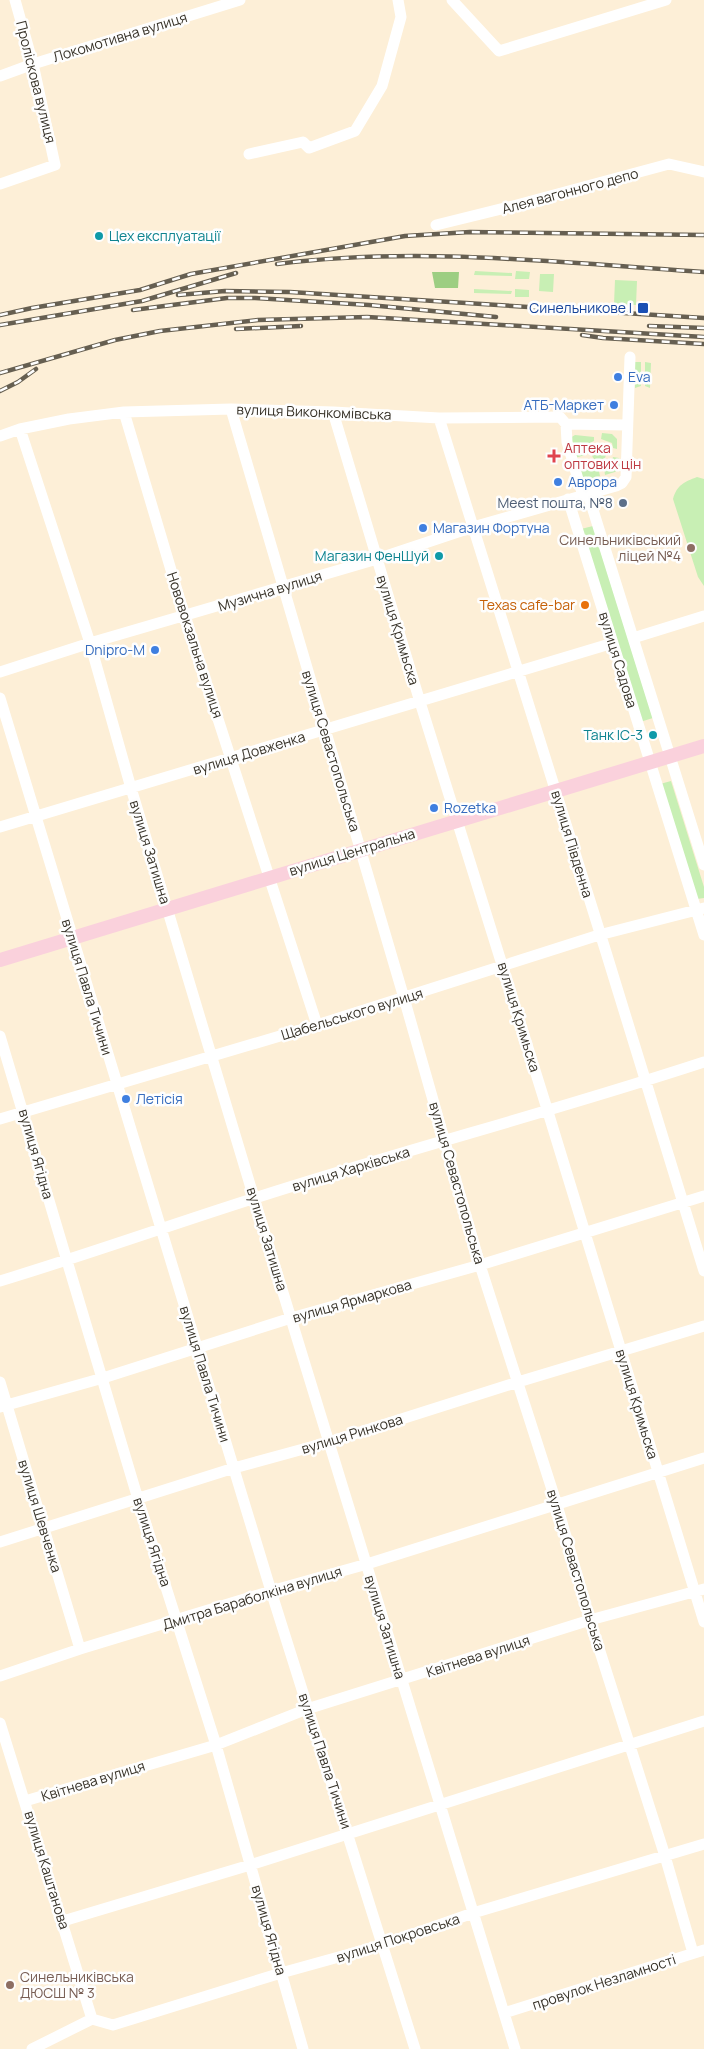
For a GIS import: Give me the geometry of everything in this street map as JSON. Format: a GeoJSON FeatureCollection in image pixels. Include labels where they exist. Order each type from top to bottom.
{"type":"FeatureCollection","features":[{"type":"Feature","properties":{"kind":"main road","name":"вулиця Центральна"},"geometry":{"type":"LineString","coordinates":[[0,960],[649,761],[704,746]]}},
{"type":"Feature","properties":{"kind":"street","name":"Проліскова вулиця"},"geometry":{"type":"LineString","coordinates":[[0,184],[55,165],[33,64],[15,0]]}},
{"type":"Feature","properties":{"kind":"street","name":"Локомотивна вулиця"},"geometry":{"type":"LineString","coordinates":[[0,76],[240,0]]}},
{"type":"Feature","properties":{"kind":"street"},"geometry":{"type":"LineString","coordinates":[[249,154],[303,142],[309,148],[355,131],[382,86],[401,17],[398,0]]}},
{"type":"Feature","properties":{"kind":"street"},"geometry":{"type":"LineString","coordinates":[[452,0],[499,51],[666,0]]}},
{"type":"Feature","properties":{"kind":"street","name":"Алея вагонного депо"},"geometry":{"type":"LineString","coordinates":[[436,225],[669,164],[704,172]]}},
{"type":"Feature","properties":{"kind":"street","name":"Музична вулиця"},"geometry":{"type":"LineString","coordinates":[[0,672],[90,643],[283,587],[473,527],[622,483],[626,477],[626,425],[630,357]]}},
{"type":"Feature","properties":{"kind":"street","name":"вулиця Виконкомівська"},"geometry":{"type":"LineString","coordinates":[[0,436],[20,429],[69,419],[124,412],[232,409],[439,418],[560,417],[566,424],[626,425]]}},
{"type":"Feature","properties":{"kind":"street","name":"вулиця Севастопольська"},"geometry":{"type":"LineString","coordinates":[[232,409],[480,1265],[557,1505],[590,1620],[665,1856],[699,1951]]}},
{"type":"Feature","properties":{"kind":"street","name":"Нововокзальна вулиця"},"geometry":{"type":"LineString","coordinates":[[124,412],[185,616],[317,1025]]}},
{"type":"Feature","properties":{"kind":"street","name":"вулиця Кримьска"},"geometry":{"type":"LineString","coordinates":[[333,412],[376,559],[658,1472],[699,1590],[704,1622]]}},
{"type":"Feature","properties":{"kind":"street","name":"вулиця Південна"},"geometry":{"type":"LineString","coordinates":[[439,418],[517,672],[647,1081],[704,1271]]}},
{"type":"Feature","properties":{"kind":"street","name":"вулиця Садова"},"geometry":{"type":"LineString","coordinates":[[566,424],[567,442],[633,638],[704,866]]}},
{"type":"Feature","properties":{"kind":"street","name":"вулиця Затишна"},"geometry":{"type":"LineString","coordinates":[[20,429],[90,643],[131,788],[254,1198],[515,2049]]}},
{"type":"Feature","properties":{"kind":"street","name":"вулиця Садова"},"geometry":{"type":"LineString","coordinates":[[568,500],[649,761],[700,909],[704,935]]}},
{"type":"Feature","properties":{"kind":"street"},"geometry":{"type":"LineString","coordinates":[[633,638],[704,616]]}},
{"type":"Feature","properties":{"kind":"street","name":"вулиця Довженка"},"geometry":{"type":"LineString","coordinates":[[0,827],[613,644]]}},
{"type":"Feature","properties":{"kind":"street","name":"вулиця Павла Тичини"},"geometry":{"type":"LineString","coordinates":[[0,698],[307,1709],[415,2049]]}},
{"type":"Feature","properties":{"kind":"street","name":"Щабельського вулиця"},"geometry":{"type":"LineString","coordinates":[[0,1119],[317,1025],[600,935],[700,909]]}},
{"type":"Feature","properties":{"kind":"street","name":"вулиця Ягідна"},"geometry":{"type":"LineString","coordinates":[[0,1036],[138,1498],[216,1744],[303,2049]]}},
{"type":"Feature","properties":{"kind":"street","name":"вулиця Харківська"},"geometry":{"type":"LineString","coordinates":[[0,1281],[162,1230],[254,1198],[445,1140],[548,1112],[704,1062]]}},
{"type":"Feature","properties":{"kind":"street","name":"вулиця Ярмаркова"},"geometry":{"type":"LineString","coordinates":[[3,1406],[103,1378],[197,1346],[480,1265],[704,1196]]}},
{"type":"Feature","properties":{"kind":"street","name":"вулиця Ринкова"},"geometry":{"type":"LineString","coordinates":[[0,1542],[234,1468],[330,1442],[518,1382],[704,1326]]}},
{"type":"Feature","properties":{"kind":"street","name":"вулиця Шевченка"},"geometry":{"type":"LineString","coordinates":[[0,1382],[3,1406],[45,1529],[80,1650]]}},
{"type":"Feature","properties":{"kind":"street","name":"Дмитра Бараболкіна вулиця"},"geometry":{"type":"LineString","coordinates":[[0,1676],[271,1591],[367,1564],[704,1458]]}},
{"type":"Feature","properties":{"kind":"street","name":"Квітнева вулиця"},"geometry":{"type":"LineString","coordinates":[[25,1801],[216,1744],[307,1709],[590,1620],[699,1590]]}},
{"type":"Feature","properties":{"kind":"street"},"geometry":{"type":"LineString","coordinates":[[63,1921],[250,1865],[704,1721]]}},
{"type":"Feature","properties":{"kind":"street","name":"вулиця Каштанова"},"geometry":{"type":"LineString","coordinates":[[0,1722],[92,2018]]}},
{"type":"Feature","properties":{"kind":"street","name":"вулиця Покровська"},"geometry":{"type":"LineString","coordinates":[[92,2018],[113,2025],[281,1973],[382,1945],[474,1913],[704,1844]]}},
{"type":"Feature","properties":{"kind":"street","name":"провулок Незламності"},"geometry":{"type":"LineString","coordinates":[[504,2013],[699,1951]]}},
{"type":"Feature","properties":{"kind":"street"},"geometry":{"type":"LineString","coordinates":[[35,2048],[92,2018]]}},
{"type":"Feature","properties":{"kind":"green space"},"geometry":{"type":"Polygon","coordinates":[[[475,271],[512,273],[512,276],[474,275],[475,271]]]}},
{"type":"Feature","properties":{"kind":"green space"},"geometry":{"type":"Polygon","coordinates":[[[516,271],[530,272],[529,279],[515,279],[516,271]]]}},
{"type":"Feature","properties":{"kind":"green space"},"geometry":{"type":"Polygon","coordinates":[[[432,272],[459,272],[458,288],[435,288],[432,272]]]}},
{"type":"Feature","properties":{"kind":"green space"},"geometry":{"type":"Polygon","coordinates":[[[540,274],[554,274],[553,292],[539,291],[540,274]]]}},
{"type":"Feature","properties":{"kind":"green space"},"geometry":{"type":"Polygon","coordinates":[[[615,280],[637,281],[636,305],[614,304],[615,280]]]}},
{"type":"Feature","properties":{"kind":"green space"},"geometry":{"type":"Polygon","coordinates":[[[474,289],[512,291],[511,294],[474,293],[474,289]]]}},
{"type":"Feature","properties":{"kind":"green space"},"geometry":{"type":"Polygon","coordinates":[[[515,289],[529,290],[529,297],[515,297],[515,289]]]}},
{"type":"Feature","properties":{"kind":"green space"},"geometry":{"type":"Polygon","coordinates":[[[635,362],[641,362],[641,386],[635,388],[635,362]]]}},
{"type":"Feature","properties":{"kind":"green space"},"geometry":{"type":"Polygon","coordinates":[[[645,362],[651,363],[650,388],[645,386],[645,362]]]}},
{"type":"Feature","properties":{"kind":"green space"},"geometry":{"type":"Polygon","coordinates":[[[602,433],[612,434],[617,439],[617,449],[613,448],[612,443],[601,439],[602,433]]]}},
{"type":"Feature","properties":{"kind":"green space"},"geometry":{"type":"Polygon","coordinates":[[[575,435],[594,437],[594,441],[586,445],[585,455],[575,458],[570,438],[575,435]]]}},
{"type":"Feature","properties":{"kind":"green space"},"geometry":{"type":"Polygon","coordinates":[[[596,447],[602,447],[606,454],[602,461],[596,461],[592,457],[592,451],[596,447]]]}},
{"type":"Feature","properties":{"kind":"green space"},"geometry":{"type":"Polygon","coordinates":[[[613,457],[619,458],[620,467],[615,472],[605,475],[604,467],[611,464],[613,457]]]}},
{"type":"Feature","properties":{"kind":"green space"},"geometry":{"type":"Polygon","coordinates":[[[586,459],[589,466],[598,467],[600,476],[590,479],[581,476],[577,462],[586,459]]]}},
{"type":"Feature","properties":{"kind":"green space"},"geometry":{"type":"Polygon","coordinates":[[[697,477],[704,479],[704,586],[698,577],[673,499],[677,490],[682,485],[697,477]]]}},
{"type":"Feature","properties":{"kind":"green space"},"geometry":{"type":"Polygon","coordinates":[[[593,526],[653,718],[640,722],[581,529],[593,526]]]}},
{"type":"Feature","properties":{"kind":"green space"},"geometry":{"type":"Polygon","coordinates":[[[671,781],[704,887],[704,898],[697,899],[660,784],[671,781]]]}},
{"type":"Feature","properties":{"kind":"railway"},"geometry":{"type":"LineString","coordinates":[[0,315],[140,290],[191,274],[405,236],[470,232],[704,235]]}},
{"type":"Feature","properties":{"kind":"railway"},"geometry":{"type":"LineString","coordinates":[[277,264],[384,256],[437,256],[704,272]]}},
{"type":"Feature","properties":{"kind":"railway"},"geometry":{"type":"LineString","coordinates":[[0,325],[142,301],[236,273]]}},
{"type":"Feature","properties":{"kind":"railway"},"geometry":{"type":"LineString","coordinates":[[178,295],[225,291],[290,292],[704,318]]}},
{"type":"Feature","properties":{"kind":"railway"},"geometry":{"type":"LineString","coordinates":[[133,310],[227,298],[255,298],[369,305],[496,317]]}},
{"type":"Feature","properties":{"kind":"railway"},"geometry":{"type":"LineString","coordinates":[[0,373],[115,340],[160,331],[258,320],[367,317],[704,337]]}},
{"type":"Feature","properties":{"kind":"railway"},"geometry":{"type":"LineString","coordinates":[[236,329],[301,326]]}},
{"type":"Feature","properties":{"kind":"railway"},"geometry":{"type":"LineString","coordinates":[[649,326],[704,328]]}},
{"type":"Feature","properties":{"kind":"railway"},"geometry":{"type":"LineString","coordinates":[[582,335],[704,344]]}},
{"type":"Feature","properties":{"kind":"railway"},"geometry":{"type":"LineString","coordinates":[[0,391],[18,382],[36,369]]}},
{"type":"Feature","properties":{"kind":"place","name":"Цех експлуатації"},"geometry":{"type":"Point","coordinates":[99,236]}},
{"type":"Feature","properties":{"kind":"place","name":"Синельникове І"},"geometry":{"type":"Point","coordinates":[643,308]}},
{"type":"Feature","properties":{"kind":"place","name":"Eva"},"geometry":{"type":"Point","coordinates":[618,377]}},
{"type":"Feature","properties":{"kind":"place","name":"АТБ-Маркет"},"geometry":{"type":"Point","coordinates":[614,405]}},
{"type":"Feature","properties":{"kind":"place","name":"Аптека оптових цін"},"geometry":{"type":"Point","coordinates":[554,456]}},
{"type":"Feature","properties":{"kind":"place","name":"Аврора"},"geometry":{"type":"Point","coordinates":[558,482]}},
{"type":"Feature","properties":{"kind":"place","name":"Meest пошта, №8"},"geometry":{"type":"Point","coordinates":[623,503]}},
{"type":"Feature","properties":{"kind":"place","name":"Магазин Фортуна"},"geometry":{"type":"Point","coordinates":[423,528]}},
{"type":"Feature","properties":{"kind":"place","name":"Синельниківський ліцей №4"},"geometry":{"type":"Point","coordinates":[691,548]}},
{"type":"Feature","properties":{"kind":"place","name":"Магазин ФенШуй"},"geometry":{"type":"Point","coordinates":[439,556]}},
{"type":"Feature","properties":{"kind":"place","name":"Texas cafe-bar"},"geometry":{"type":"Point","coordinates":[585,605]}},
{"type":"Feature","properties":{"kind":"place","name":"Dnipro-M"},"geometry":{"type":"Point","coordinates":[155,650]}},
{"type":"Feature","properties":{"kind":"place","name":"Танк ІС-3"},"geometry":{"type":"Point","coordinates":[653,735]}},
{"type":"Feature","properties":{"kind":"place","name":"Rozetka"},"geometry":{"type":"Point","coordinates":[434,808]}},
{"type":"Feature","properties":{"kind":"place","name":"Летісія"},"geometry":{"type":"Point","coordinates":[126,1099]}},
{"type":"Feature","properties":{"kind":"place","name":"Синельниківська ДЮСШ № 3"},"geometry":{"type":"Point","coordinates":[10,1985]}}]}
